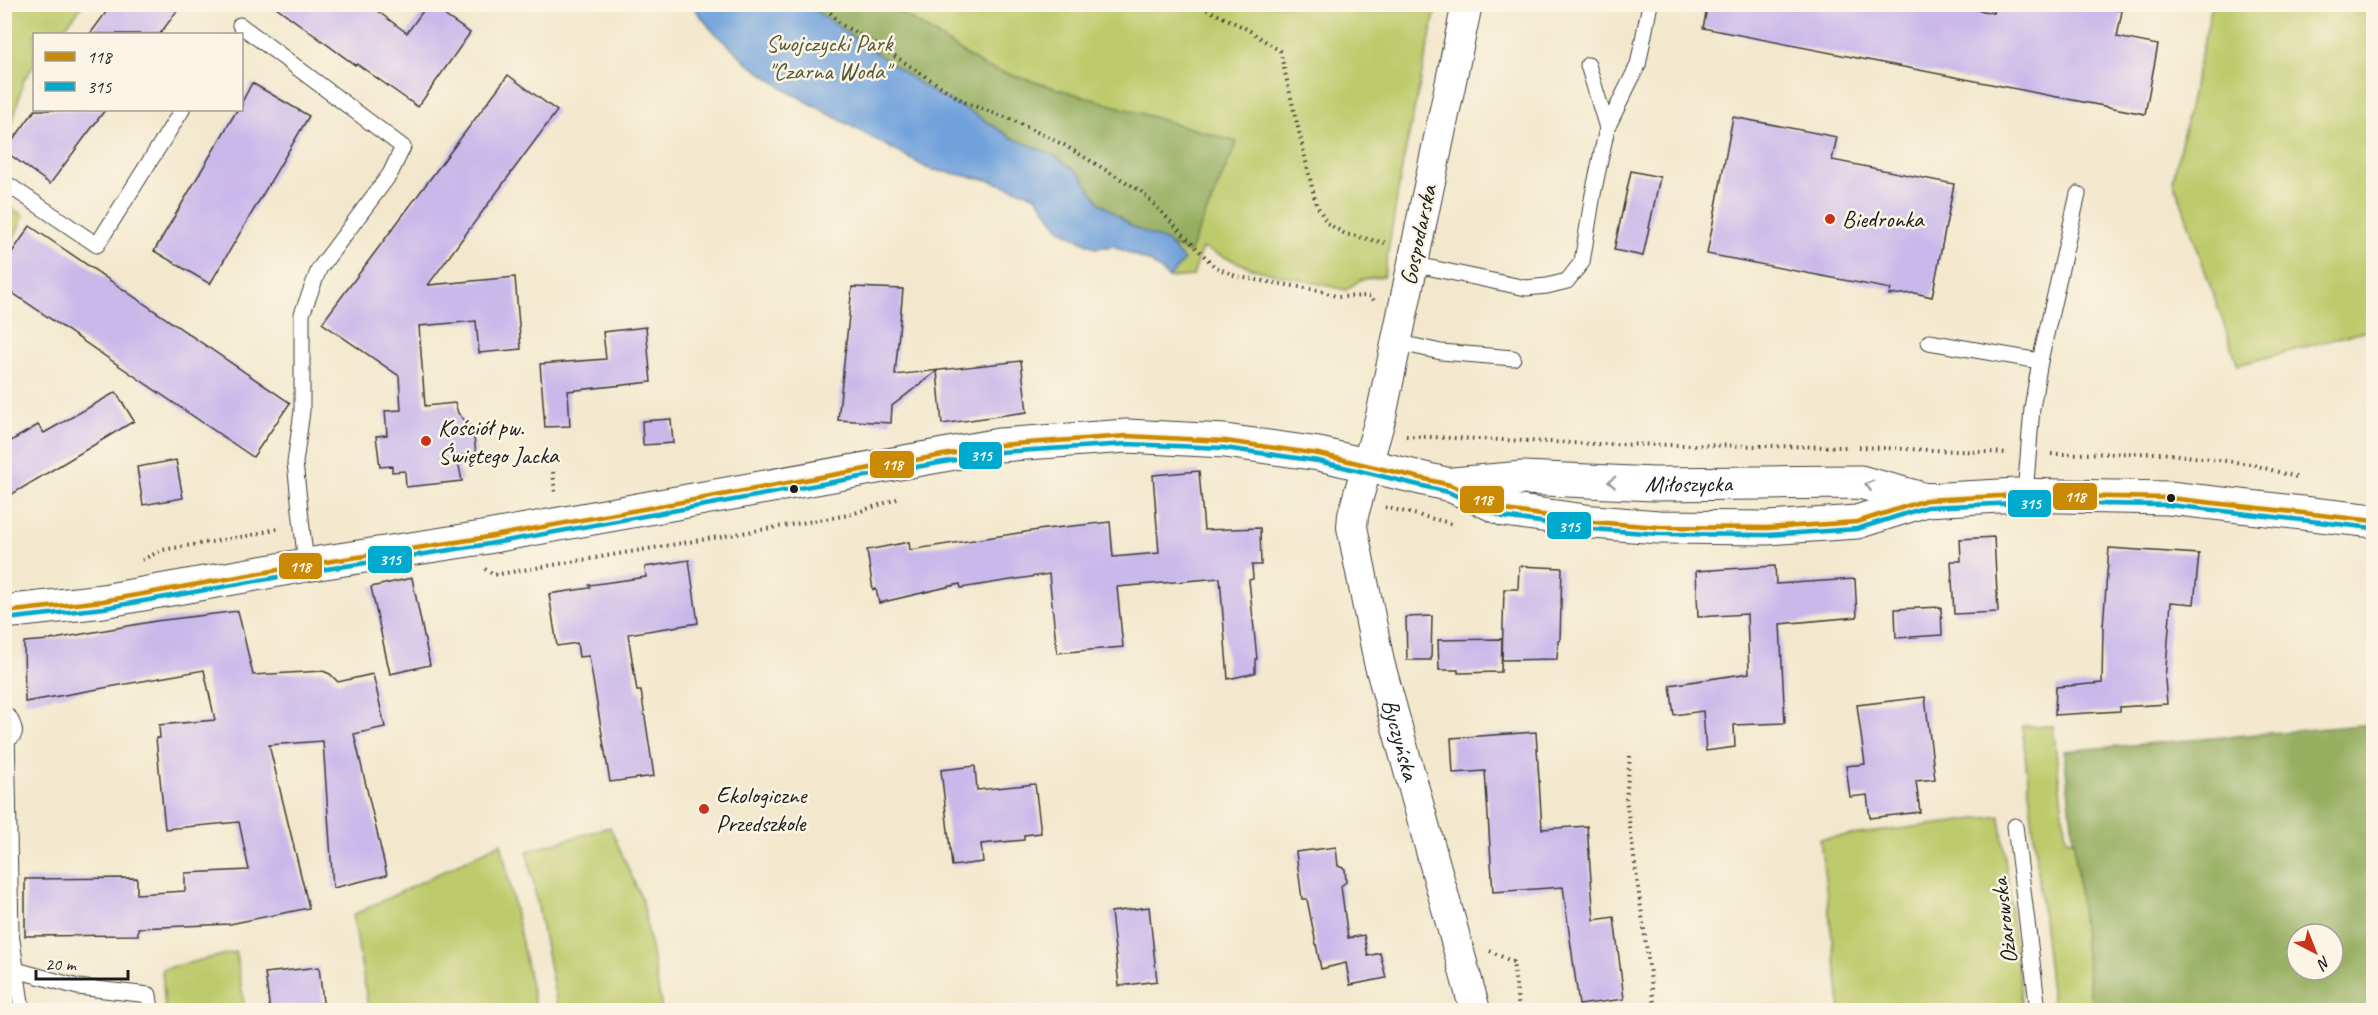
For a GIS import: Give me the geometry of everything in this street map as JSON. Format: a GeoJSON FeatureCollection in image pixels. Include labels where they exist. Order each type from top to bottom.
{"type":"FeatureCollection","features":[{"type":"Feature","properties":{"kind":"street","name":"Gospodarska"},"geometry":{"type":"LineString","coordinates":[[1367,466],[1381,416],[1467,4]]}},
{"type":"Feature","properties":{"kind":"street","name":"Miłoszycka"},"geometry":{"type":"LineString","coordinates":[[4,612],[103,601],[306,565],[594,519],[1009,444],[1127,436],[1225,441],[1318,454],[1450,484],[1505,510],[1593,522],[1659,527],[1767,528],[1857,522],[1926,500],[2025,495],[2169,498],[2373,521]]}},
{"type":"Feature","properties":{"kind":"street","name":"Byczyńska"},"geometry":{"type":"LineString","coordinates":[[1367,466],[1352,527],[1359,569],[1379,662],[1475,1011]]}},
{"type":"Feature","properties":{"kind":"street","name":"Miłoszycka"},"geometry":{"type":"LineString","coordinates":[[1450,484],[1523,478],[1654,484],[1860,482],[1926,500]]}},
{"type":"Feature","properties":{"kind":"lane"},"geometry":{"type":"LineString","coordinates":[[1412,264],[1526,288],[1567,281],[1582,262],[1607,128],[1638,65],[1650,4]]}},
{"type":"Feature","properties":{"kind":"lane"},"geometry":{"type":"LineString","coordinates":[[240,25],[403,147],[390,174],[319,269],[302,314],[302,411],[295,463],[306,565]]}},
{"type":"Feature","properties":{"kind":"lane"},"geometry":{"type":"LineString","coordinates":[[1587,65],[1607,128]]}},
{"type":"Feature","properties":{"kind":"lane"},"geometry":{"type":"LineString","coordinates":[[4,182],[97,245],[181,111]]}},
{"type":"Feature","properties":{"kind":"lane"},"geometry":{"type":"LineString","coordinates":[[2025,495],[2032,408],[2040,361],[2078,194]]}},
{"type":"Feature","properties":{"kind":"lane"},"geometry":{"type":"LineString","coordinates":[[1396,342],[1441,352],[1513,358]]}},
{"type":"Feature","properties":{"kind":"lane"},"geometry":{"type":"LineString","coordinates":[[1929,342],[2040,361]]}},
{"type":"Feature","properties":{"kind":"lane"},"geometry":{"type":"LineString","coordinates":[[6,727],[11,933],[22,1011]]}},
{"type":"Feature","properties":{"kind":"lane","name":"Ożarowska"},"geometry":{"type":"LineString","coordinates":[[2015,826],[2037,1011]]}},
{"type":"Feature","properties":{"kind":"lane"},"geometry":{"type":"LineString","coordinates":[[16,970],[78,987],[149,995],[151,1011]]}},
{"type":"Feature","properties":{"kind":"path"},"geometry":{"type":"LineString","coordinates":[[822,4],[843,25],[878,45],[966,103],[1008,118],[1064,145],[1140,191],[1215,267],[1238,278],[1318,290],[1338,297],[1371,296],[1377,305]]}},
{"type":"Feature","properties":{"kind":"path"},"geometry":{"type":"LineString","coordinates":[[1196,4],[1247,30],[1280,51],[1316,204],[1327,223],[1345,234],[1387,244]]}},
{"type":"Feature","properties":{"kind":"path"},"geometry":{"type":"LineString","coordinates":[[1414,437],[1596,444],[2027,453],[2162,453],[2252,464],[2308,481]]}},
{"type":"Feature","properties":{"kind":"path"},"geometry":{"type":"LineString","coordinates":[[553,472],[555,493]]}},
{"type":"Feature","properties":{"kind":"path"},"geometry":{"type":"LineString","coordinates":[[705,538],[849,515],[908,494]]}},
{"type":"Feature","properties":{"kind":"path"},"geometry":{"type":"LineString","coordinates":[[1630,756],[1626,799],[1655,1011]]}},
{"type":"Feature","properties":{"kind":"green space"},"geometry":{"type":"Polygon","coordinates":[[[5,4],[77,4],[81,8],[60,33],[33,33],[33,67],[24,79],[5,151],[5,4]]]}},
{"type":"Feature","properties":{"kind":"green space"},"geometry":{"type":"Polygon","coordinates":[[[692,5],[841,5],[1210,206],[1236,142],[985,67],[889,5],[1437,5],[1403,162],[1384,276],[1360,280],[1346,290],[1257,270],[1202,248],[1193,276],[1169,278],[1152,263],[1114,246],[1096,248],[1061,230],[1036,196],[989,180],[929,169],[786,90],[749,64],[711,29],[692,5]]]}},
{"type":"Feature","properties":{"kind":"green space"},"geometry":{"type":"Polygon","coordinates":[[[807,5],[889,5],[985,67],[1237,142],[1189,253],[1133,227],[1099,202],[1081,175],[1055,156],[1012,138],[971,112],[935,94],[807,5]]]}},
{"type":"Feature","properties":{"kind":"green space"},"geometry":{"type":"Polygon","coordinates":[[[2212,5],[2373,5],[2373,329],[2238,365],[2173,179],[2212,5]]]}},
{"type":"Feature","properties":{"kind":"green space"},"geometry":{"type":"Polygon","coordinates":[[[5,204],[24,216],[5,257],[5,204]]]}},
{"type":"Feature","properties":{"kind":"green space"},"geometry":{"type":"Polygon","coordinates":[[[2373,724],[2373,1010],[2092,1010],[2064,751],[2373,724]]]}},
{"type":"Feature","properties":{"kind":"green space"},"geometry":{"type":"Polygon","coordinates":[[[2022,726],[2053,726],[2066,839],[2074,840],[2092,1010],[2053,1010],[2022,726]]]}},
{"type":"Feature","properties":{"kind":"green space"},"geometry":{"type":"Polygon","coordinates":[[[2000,816],[2023,1010],[1841,1010],[1820,839],[2000,816]]]}},
{"type":"Feature","properties":{"kind":"green space"},"geometry":{"type":"Polygon","coordinates":[[[610,827],[643,902],[662,1010],[558,1010],[527,851],[610,827]]]}},
{"type":"Feature","properties":{"kind":"green space"},"geometry":{"type":"Polygon","coordinates":[[[501,843],[536,1010],[345,1010],[368,1006],[353,915],[501,843]]]}},
{"type":"Feature","properties":{"kind":"green space"},"geometry":{"type":"Polygon","coordinates":[[[236,952],[245,1010],[165,1010],[162,969],[236,952]]]}},
{"type":"Feature","properties":{"kind":"water","name":"Swojczycki Park \"Czarna Woda\""},"geometry":{"type":"Polygon","coordinates":[[[692,5],[807,5],[935,94],[971,112],[1012,138],[1055,156],[1081,175],[1099,202],[1133,227],[1167,242],[1184,260],[1169,278],[1152,263],[1114,246],[1096,248],[1061,230],[1036,196],[989,180],[929,169],[786,90],[749,64],[711,29],[692,5]]]}},
{"type":"Feature","properties":{"kind":"building"},"geometry":{"type":"Polygon","coordinates":[[[112,4],[182,4],[161,33],[91,33],[112,4]]]}},
{"type":"Feature","properties":{"kind":"building"},"geometry":{"type":"Polygon","coordinates":[[[272,4],[368,4],[407,33],[428,4],[470,33],[418,107],[357,64],[355,65],[272,4]]]}},
{"type":"Feature","properties":{"kind":"building"},"geometry":{"type":"Polygon","coordinates":[[[1708,4],[1951,4],[1993,13],[1995,4],[2089,4],[2122,11],[2117,37],[2158,45],[2145,114],[1703,28],[1708,4]]]}},
{"type":"Feature","properties":{"kind":"building"},"geometry":{"type":"Polygon","coordinates":[[[508,75],[557,111],[428,285],[515,277],[521,349],[479,353],[476,321],[419,326],[425,406],[455,403],[458,413],[473,430],[476,453],[457,456],[462,481],[406,487],[405,471],[392,472],[392,466],[380,467],[376,436],[387,435],[385,411],[401,410],[399,376],[322,323],[508,75]]]}},
{"type":"Feature","properties":{"kind":"building"},"geometry":{"type":"Polygon","coordinates":[[[252,83],[309,116],[210,284],[154,251],[236,111],[243,111],[243,100],[252,83]]]}},
{"type":"Feature","properties":{"kind":"building"},"geometry":{"type":"Polygon","coordinates":[[[34,111],[104,111],[50,184],[5,151],[34,111]]]}},
{"type":"Feature","properties":{"kind":"building","name":"Biedronka"},"geometry":{"type":"Polygon","coordinates":[[[1733,117],[1837,137],[1832,160],[1954,184],[1932,297],[1915,293],[1889,295],[1891,289],[1707,254],[1733,117]]]}},
{"type":"Feature","properties":{"kind":"building"},"geometry":{"type":"Polygon","coordinates":[[[1631,171],[1660,177],[1643,256],[1614,250],[1631,171]]]}},
{"type":"Feature","properties":{"kind":"building"},"geometry":{"type":"Polygon","coordinates":[[[30,226],[290,403],[253,457],[4,287],[4,264],[30,226]]]}},
{"type":"Feature","properties":{"kind":"building"},"geometry":{"type":"Polygon","coordinates":[[[852,287],[903,289],[895,375],[1021,361],[1027,412],[942,424],[937,371],[892,406],[891,423],[838,420],[852,287]]]}},
{"type":"Feature","properties":{"kind":"building"},"geometry":{"type":"Polygon","coordinates":[[[646,327],[651,382],[568,391],[570,426],[545,427],[540,364],[606,359],[603,332],[646,327]]]}},
{"type":"Feature","properties":{"kind":"building"},"geometry":{"type":"Polygon","coordinates":[[[116,392],[134,421],[4,499],[4,445],[38,425],[44,433],[116,392]]]}},
{"type":"Feature","properties":{"kind":"building"},"geometry":{"type":"Polygon","coordinates":[[[671,419],[673,443],[643,445],[642,421],[671,419]]]}},
{"type":"Feature","properties":{"kind":"building"},"geometry":{"type":"Polygon","coordinates":[[[176,460],[183,498],[143,505],[137,467],[176,460]]]}},
{"type":"Feature","properties":{"kind":"building"},"geometry":{"type":"Polygon","coordinates":[[[1199,471],[1204,530],[1260,528],[1261,565],[1252,565],[1253,579],[1249,580],[1257,659],[1255,659],[1255,673],[1228,679],[1220,578],[1117,587],[1123,647],[1057,653],[1049,574],[961,588],[960,584],[879,603],[876,589],[873,590],[867,550],[909,542],[910,550],[1045,529],[1110,522],[1113,557],[1159,553],[1153,475],[1199,471]]]}},
{"type":"Feature","properties":{"kind":"building"},"geometry":{"type":"Polygon","coordinates":[[[1994,537],[1998,612],[1954,614],[1951,561],[1961,561],[1960,539],[1994,537]]]}},
{"type":"Feature","properties":{"kind":"building"},"geometry":{"type":"Polygon","coordinates":[[[2109,548],[2199,554],[2194,604],[2171,602],[2165,680],[2167,704],[2120,707],[2120,711],[2055,715],[2056,687],[2102,683],[2103,626],[2109,548]]]}},
{"type":"Feature","properties":{"kind":"building"},"geometry":{"type":"Polygon","coordinates":[[[689,560],[698,623],[628,634],[637,691],[641,691],[654,776],[610,782],[589,656],[579,657],[577,643],[557,646],[549,594],[590,588],[589,585],[646,577],[645,567],[689,560]]]}},
{"type":"Feature","properties":{"kind":"building"},"geometry":{"type":"Polygon","coordinates":[[[1519,566],[1562,568],[1560,640],[1558,641],[1557,659],[1502,660],[1504,589],[1518,589],[1519,566]]]}},
{"type":"Feature","properties":{"kind":"building"},"geometry":{"type":"Polygon","coordinates":[[[1775,566],[1776,584],[1855,579],[1857,617],[1780,624],[1785,723],[1734,725],[1735,747],[1706,751],[1703,711],[1674,715],[1670,685],[1749,673],[1747,614],[1698,617],[1696,571],[1775,566]]]}},
{"type":"Feature","properties":{"kind":"building"},"geometry":{"type":"Polygon","coordinates":[[[412,578],[430,665],[390,674],[371,587],[412,578]]]}},
{"type":"Feature","properties":{"kind":"building"},"geometry":{"type":"Polygon","coordinates":[[[1941,607],[1942,635],[1896,638],[1895,609],[1941,607]]]}},
{"type":"Feature","properties":{"kind":"building"},"geometry":{"type":"Polygon","coordinates":[[[238,611],[253,675],[323,671],[338,682],[373,674],[385,727],[354,734],[387,875],[333,888],[323,741],[269,745],[309,908],[230,924],[138,928],[138,935],[25,936],[25,879],[137,878],[137,894],[185,891],[185,873],[249,870],[239,822],[165,829],[156,738],[160,738],[159,725],[215,720],[204,670],[25,702],[24,642],[49,640],[156,621],[238,611]]]}},
{"type":"Feature","properties":{"kind":"building"},"geometry":{"type":"Polygon","coordinates":[[[1432,616],[1431,660],[1407,660],[1406,617],[1432,616]]]}},
{"type":"Feature","properties":{"kind":"building"},"geometry":{"type":"Polygon","coordinates":[[[1502,639],[1501,672],[1458,673],[1458,670],[1439,670],[1438,640],[1502,639]]]}},
{"type":"Feature","properties":{"kind":"building"},"geometry":{"type":"Polygon","coordinates":[[[1925,697],[1935,779],[1916,781],[1920,812],[1870,818],[1867,795],[1850,797],[1846,766],[1865,764],[1857,705],[1925,697]]]}},
{"type":"Feature","properties":{"kind":"building"},"geometry":{"type":"Polygon","coordinates":[[[1536,732],[1542,829],[1587,826],[1594,920],[1614,917],[1624,999],[1579,1005],[1563,887],[1493,892],[1485,771],[1453,773],[1451,738],[1536,732]]]}},
{"type":"Feature","properties":{"kind":"building"},"geometry":{"type":"Polygon","coordinates":[[[975,766],[977,790],[1035,784],[1041,833],[1024,835],[1024,840],[981,844],[983,862],[952,866],[941,770],[975,766]]]}},
{"type":"Feature","properties":{"kind":"building"},"geometry":{"type":"Polygon","coordinates":[[[1336,847],[1338,866],[1345,869],[1346,882],[1341,886],[1348,938],[1364,935],[1368,956],[1380,953],[1386,978],[1350,985],[1346,963],[1321,969],[1307,899],[1302,899],[1296,852],[1336,847]]]}},
{"type":"Feature","properties":{"kind":"building"},"geometry":{"type":"Polygon","coordinates":[[[1149,907],[1157,981],[1119,986],[1111,912],[1149,907]]]}},
{"type":"Feature","properties":{"kind":"building"},"geometry":{"type":"Polygon","coordinates":[[[319,967],[324,1011],[270,1011],[265,973],[319,967]]]}},
{"type":"Feature","properties":{"kind":"transit line","name":"118"},"geometry":{"type":"LineString","coordinates":[[4,612],[103,601],[306,565],[482,538],[999,445],[1127,436],[1225,441],[1319,454],[1450,485],[1505,510],[1593,522],[1659,527],[1767,528],[1857,522],[1926,500],[2018,495],[2169,498],[2374,521]]}},
{"type":"Feature","properties":{"kind":"transit line","name":"315"},"geometry":{"type":"LineString","coordinates":[[5,619],[104,608],[307,572],[483,545],[1000,452],[1127,444],[1224,448],[1318,461],[1448,492],[1503,517],[1592,529],[1658,534],[1767,535],[1857,529],[1927,507],[2018,503],[2169,505],[2373,528]]}},
{"type":"Feature","properties":{"kind":"place","name":"Biedronka"},"geometry":{"type":"Point","coordinates":[1830,219]}},
{"type":"Feature","properties":{"kind":"place","name":"Kościół pw. Świętego Jacka"},"geometry":{"type":"Point","coordinates":[426,441]}},
{"type":"Feature","properties":{"kind":"place","name":"Ekologiczne Przedszkole"},"geometry":{"type":"Point","coordinates":[704,809]}}]}
